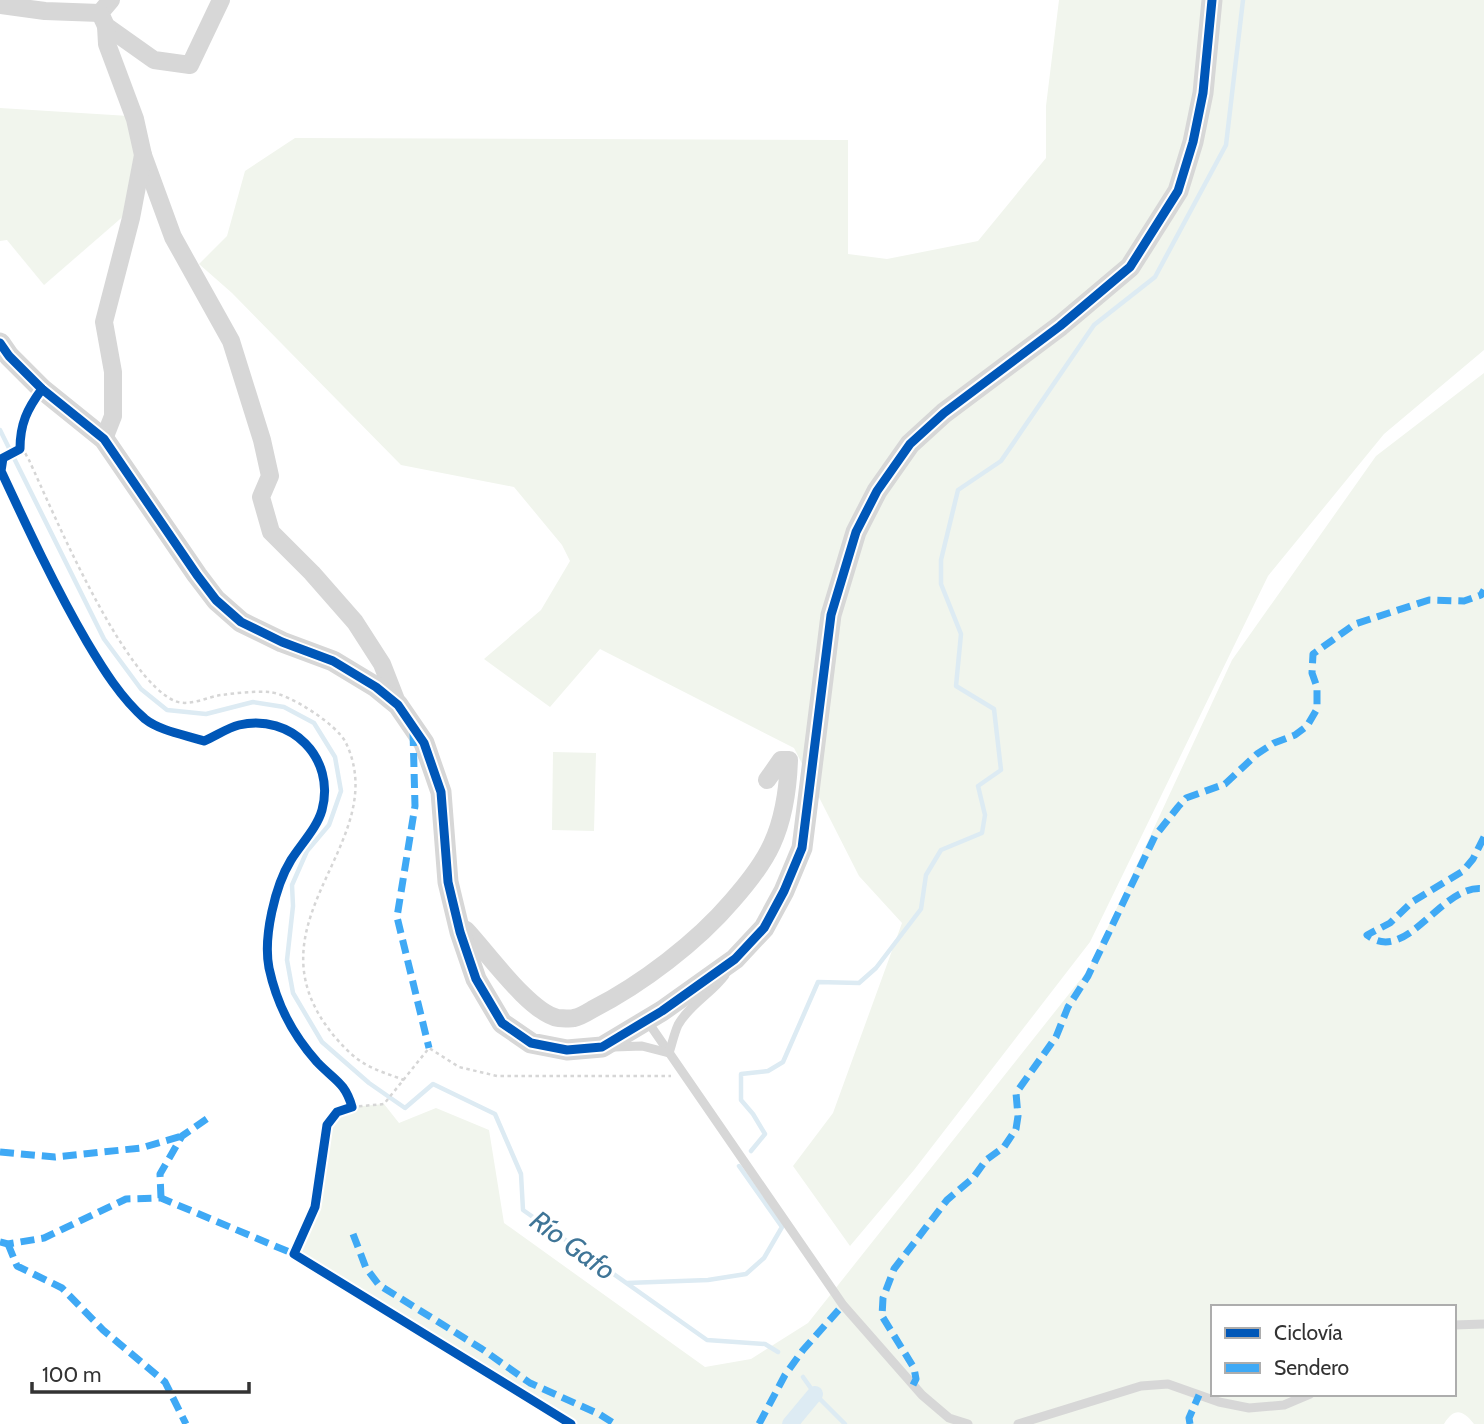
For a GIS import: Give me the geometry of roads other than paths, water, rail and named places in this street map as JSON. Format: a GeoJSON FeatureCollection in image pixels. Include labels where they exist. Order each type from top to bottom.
{"type":"FeatureCollection","features":[{"type":"Feature","properties":{"kind":"street"},"geometry":{"type":"LineString","coordinates":[[0,5],[45,11],[106,13],[154,60],[190,65],[221,0]]}},
{"type":"Feature","properties":{"kind":"street"},"geometry":{"type":"LineString","coordinates":[[106,13],[107,44],[135,118],[143,155],[173,237],[231,341],[262,440],[270,477],[261,497],[271,532],[355,622],[382,664],[398,705],[424,743],[440,792],[448,882],[458,927],[476,979],[502,1023],[531,1043],[567,1050],[602,1047],[647,1020],[736,959],[764,928],[784,891],[802,848],[831,615],[856,532],[877,491],[910,444],[944,413],[1060,326],[1130,267],[1178,191],[1193,142],[1203,93],[1212,0]]}},
{"type":"Feature","properties":{"kind":"street"},"geometry":{"type":"LineString","coordinates":[[104,439],[113,416],[113,372],[104,322],[131,218],[143,155]]}},
{"type":"Feature","properties":{"kind":"street"},"geometry":{"type":"LineString","coordinates":[[0,343],[9,356],[42,389],[104,439],[216,600],[241,622],[282,642],[333,661],[376,687],[398,705]]}},
{"type":"Feature","properties":{"kind":"street"},"geometry":{"type":"LineString","coordinates":[[458,927],[466,930],[516,987],[540,1009],[556,1018],[575,1018],[629,987],[669,958],[693,940],[732,902],[755,873],[772,844],[785,806],[789,760],[781,760],[767,780]]}},
{"type":"Feature","properties":{"kind":"lane"},"geometry":{"type":"LineString","coordinates":[[669,1053],[678,1026],[691,1009],[716,986],[736,959]]}},
{"type":"Feature","properties":{"kind":"lane"},"geometry":{"type":"LineString","coordinates":[[647,1020],[843,1306],[922,1395],[949,1418],[968,1424]]}},
{"type":"Feature","properties":{"kind":"lane"},"geometry":{"type":"LineString","coordinates":[[602,1047],[642,1046],[669,1053]]}},
{"type":"Feature","properties":{"kind":"lane"},"geometry":{"type":"LineString","coordinates":[[1456,1325],[1484,1324]]}},
{"type":"Feature","properties":{"kind":"lane"},"geometry":{"type":"LineString","coordinates":[[1018,1424],[1141,1386],[1168,1384],[1219,1402],[1250,1408],[1284,1405],[1305,1396]]}},
{"type":"Feature","properties":{"kind":"waterway"},"geometry":{"type":"LineString","coordinates":[[751,1151],[765,1134],[741,1100],[741,1074],[768,1071],[783,1062],[818,982],[859,983],[876,968],[921,909],[926,875],[941,850],[982,833],[985,815],[978,786],[1001,770],[994,709],[956,686],[961,634],[941,584],[941,560],[958,490],[1001,461],[1094,325],[1155,277],[1226,145],[1243,0]]}},
{"type":"Feature","properties":{"kind":"waterway","name":"Río Gafo"},"geometry":{"type":"LineString","coordinates":[[0,430],[104,639],[141,689],[167,710],[206,714],[253,702],[284,707],[314,723],[335,757],[341,791],[329,825],[307,851],[292,885],[293,906],[287,960],[293,993],[322,1042],[369,1083],[405,1108],[433,1084],[495,1114],[521,1174],[523,1210],[707,1340],[765,1344],[778,1352]]}},
{"type":"Feature","properties":{"kind":"waterway"},"geometry":{"type":"LineString","coordinates":[[627,1283],[708,1280],[746,1274],[764,1258],[782,1227],[739,1166]]}},
{"type":"Feature","properties":{"kind":"waterway","name":"Río Gafo"},"geometry":{"type":"LineString","coordinates":[[803,1377],[815,1394],[845,1424]]}},
{"type":"Feature","properties":{"kind":"waterway"},"geometry":{"type":"LineString","coordinates":[[790,1424],[815,1394]]}}]}
